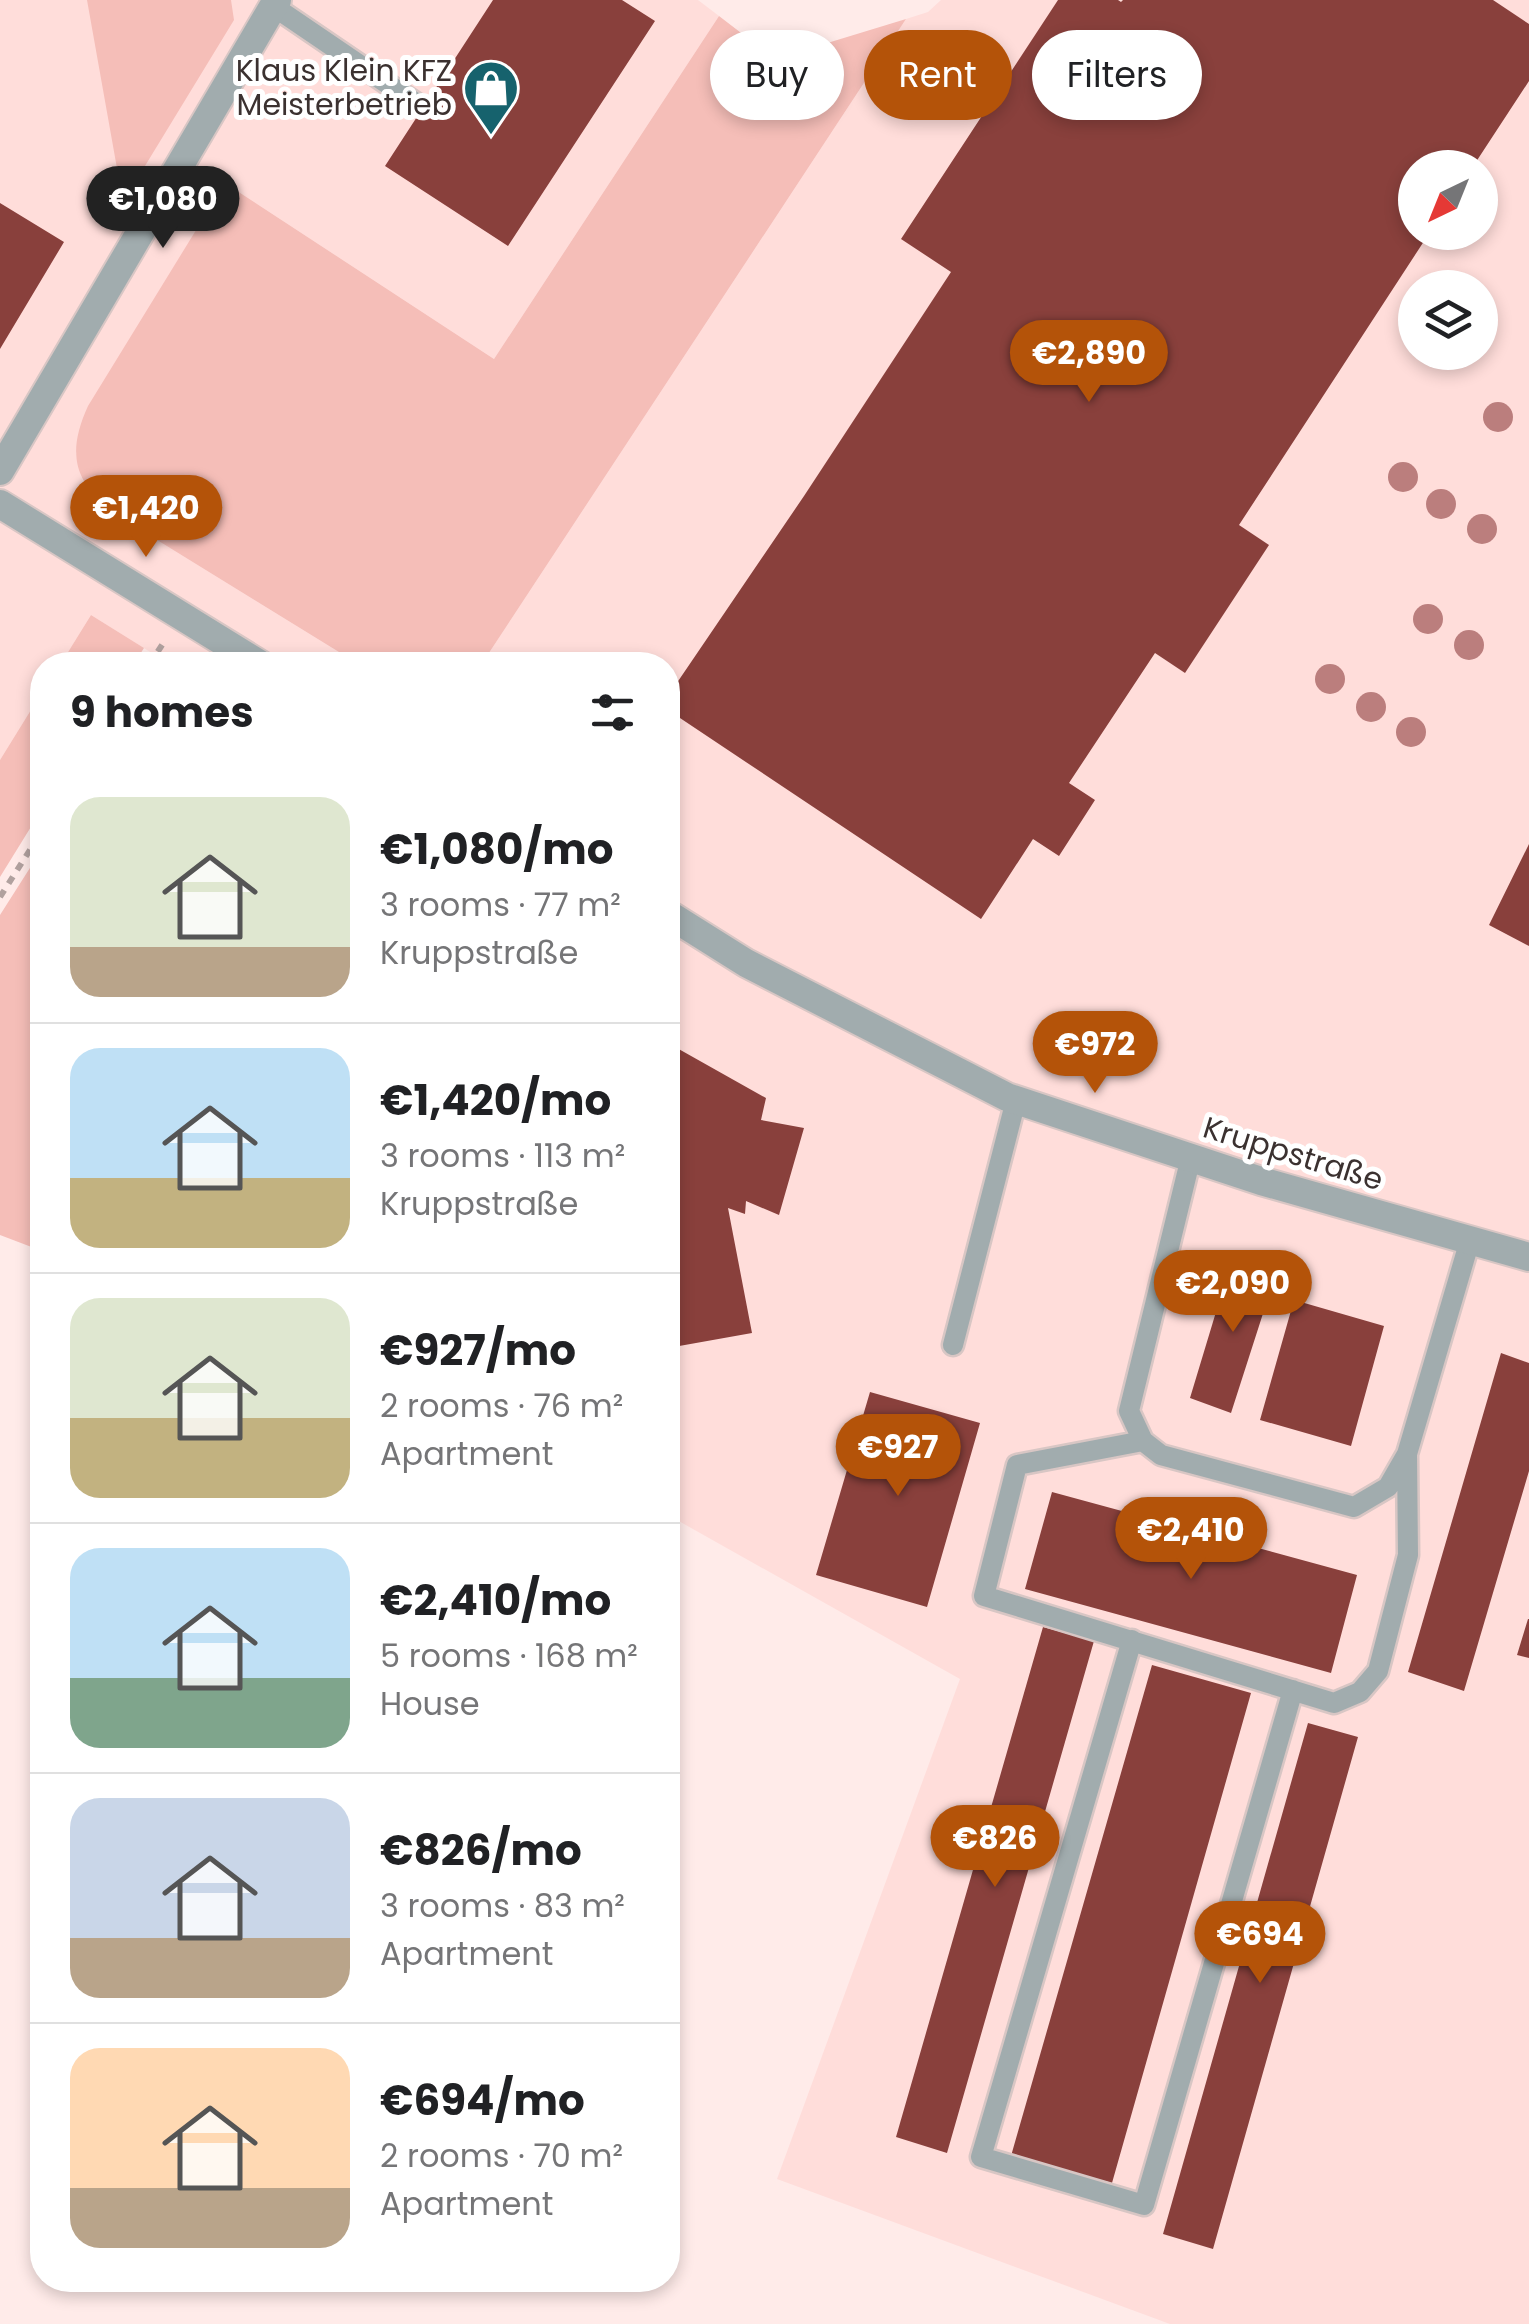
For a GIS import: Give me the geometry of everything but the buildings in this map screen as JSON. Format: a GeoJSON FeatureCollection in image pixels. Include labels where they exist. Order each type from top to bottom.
{"type":"FeatureCollection","features":[{"type":"Feature","properties":{"kind":"street"},"geometry":{"type":"LineString","coordinates":[[0,472],[275,3]]}},
{"type":"Feature","properties":{"kind":"street"},"geometry":{"type":"LineString","coordinates":[[0,504],[240,652]]}},
{"type":"Feature","properties":{"kind":"street","name":"Kruppstraße"},"geometry":{"type":"LineString","coordinates":[[680,922],[746,963],[1016,1100],[1261,1181],[1529,1257]]}},
{"type":"Feature","properties":{"kind":"lane"},"geometry":{"type":"LineString","coordinates":[[275,3],[422,108]]}},
{"type":"Feature","properties":{"kind":"lane"},"geometry":{"type":"LineString","coordinates":[[953,1345],[1016,1100]]}},
{"type":"Feature","properties":{"kind":"lane"},"geometry":{"type":"LineString","coordinates":[[1191,1158],[1130,1410],[1143,1441],[1160,1455],[1354,1508],[1388,1487],[1407,1454],[1470,1240]]}},
{"type":"Feature","properties":{"kind":"lane"},"geometry":{"type":"LineString","coordinates":[[1143,1441],[1016,1465],[984,1596],[1334,1702],[1360,1692],[1378,1671],[1408,1555],[1407,1454]]}},
{"type":"Feature","properties":{"kind":"lane"},"geometry":{"type":"LineString","coordinates":[[1132,1640],[981,2157],[1144,2204],[1293,1690]]}},
{"type":"Feature","properties":{"kind":"path"},"geometry":{"type":"LineString","coordinates":[[0,897],[30,850]]}},
{"type":"Feature","properties":{"kind":"shaded area"},"geometry":{"type":"Polygon","coordinates":[[[0,0],[698,0],[719,16],[494,359],[225,183],[76,453],[79,469],[84,484],[110,511],[339,652],[150,652],[91,615],[68,652],[30,652],[30,711],[0,760],[0,0]]]}},
{"type":"Feature","properties":{"kind":"shaded area"},"geometry":{"type":"Polygon","coordinates":[[[87,0],[231,0],[234,20],[123,202],[87,0]]]}},
{"type":"Feature","properties":{"kind":"shaded area"},"geometry":{"type":"Polygon","coordinates":[[[941,0],[1529,0],[1529,2324],[1170,2324],[777,2179],[960,1679],[680,1522],[680,652],[490,652],[840,120],[844,120],[844,113],[864,83],[864,120],[1012,120],[1012,30],[899,30],[906,19],[928,12],[941,0]]]}},
{"type":"Feature","properties":{"kind":"shaded area"},"geometry":{"type":"Polygon","coordinates":[[[719,16],[737,30],[710,30],[710,120],[840,120],[490,652],[339,652],[110,511],[81,475],[76,450],[88,406],[225,183],[494,359],[719,16]]]}},
{"type":"Feature","properties":{"kind":"shaded area"},"geometry":{"type":"Polygon","coordinates":[[[906,19],[899,30],[870,30],[906,19]]]}},
{"type":"Feature","properties":{"kind":"shaded area"},"geometry":{"type":"Polygon","coordinates":[[[864,32],[864,83],[844,113],[844,38],[864,32]]]}},
{"type":"Feature","properties":{"kind":"shaded area"},"geometry":{"type":"Polygon","coordinates":[[[91,615],[144,648],[141,652],[68,652],[91,615]]]}},
{"type":"Feature","properties":{"kind":"shaded area"},"geometry":{"type":"Polygon","coordinates":[[[30,711],[30,828],[0,877],[0,760],[30,711]]]}},
{"type":"Feature","properties":{"kind":"shaded area"},"geometry":{"type":"Polygon","coordinates":[[[30,868],[30,1246],[0,1235],[0,915],[30,868]]]}},
{"type":"Feature","properties":{"kind":"place","name":"Klaus Klein KFZ Meisterbetrieb"},"geometry":{"type":"Point","coordinates":[491,137]}}]}
